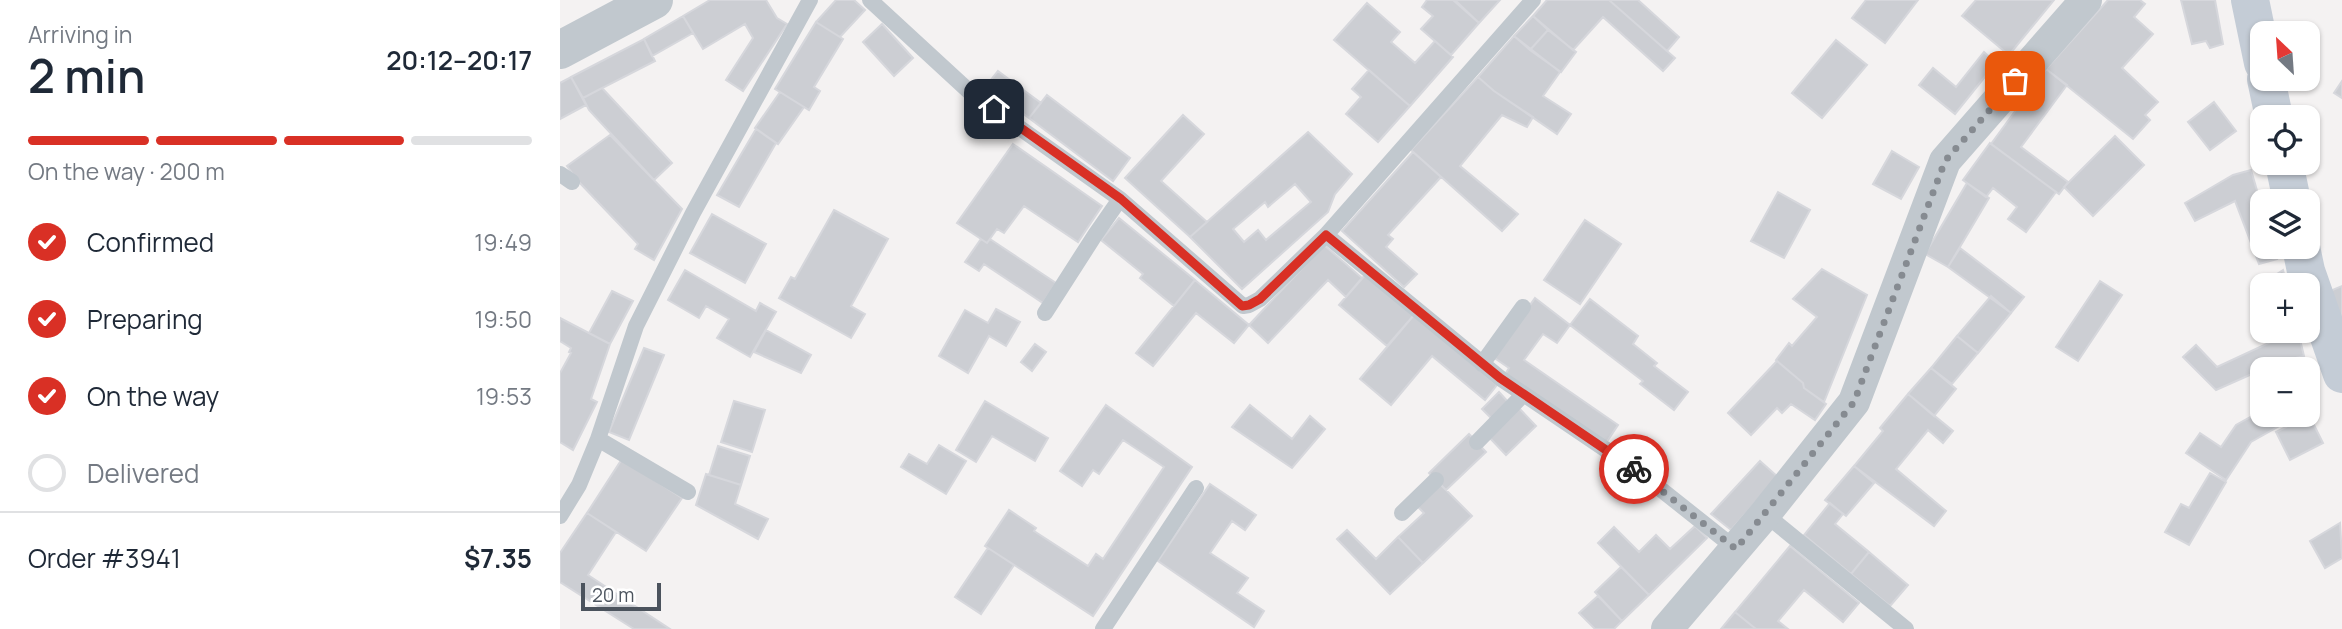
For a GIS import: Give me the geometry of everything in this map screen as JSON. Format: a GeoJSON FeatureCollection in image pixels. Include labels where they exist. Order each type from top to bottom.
{"type":"FeatureCollection","features":[{"type":"Feature","properties":{"kind":"main road"},"geometry":{"type":"LineString","coordinates":[[2249,0],[2254,21]]}},
{"type":"Feature","properties":{"kind":"main road"},"geometry":{"type":"LineString","coordinates":[[2304,259],[2342,374]]}},
{"type":"Feature","properties":{"kind":"street"},"geometry":{"type":"LineString","coordinates":[[560,50],[654,0]]}},
{"type":"Feature","properties":{"kind":"street"},"geometry":{"type":"LineString","coordinates":[[1667,629],[1765,514],[1854,402],[1945,161],[2086,0]]}},
{"type":"Feature","properties":{"kind":"lane"},"geometry":{"type":"LineString","coordinates":[[560,516],[579,485],[598,439],[636,326],[706,188],[810,0]]}},
{"type":"Feature","properties":{"kind":"lane"},"geometry":{"type":"LineString","coordinates":[[870,0],[972,94],[1121,199],[1242,306],[1260,299],[1326,235],[1533,0]]}},
{"type":"Feature","properties":{"kind":"lane"},"geometry":{"type":"LineString","coordinates":[[1045,313],[1121,199]]}},
{"type":"Feature","properties":{"kind":"lane"},"geometry":{"type":"LineString","coordinates":[[1326,235],[1482,364],[1639,472],[1736,549]]}},
{"type":"Feature","properties":{"kind":"lane"},"geometry":{"type":"LineString","coordinates":[[1482,364],[1523,307]]}},
{"type":"Feature","properties":{"kind":"lane"},"geometry":{"type":"LineString","coordinates":[[1477,442],[1524,395]]}},
{"type":"Feature","properties":{"kind":"lane"},"geometry":{"type":"LineString","coordinates":[[598,439],[688,492]]}},
{"type":"Feature","properties":{"kind":"lane"},"geometry":{"type":"LineString","coordinates":[[1402,513],[1437,480]]}},
{"type":"Feature","properties":{"kind":"lane"},"geometry":{"type":"LineString","coordinates":[[1103,629],[1196,488]]}},
{"type":"Feature","properties":{"kind":"lane"},"geometry":{"type":"LineString","coordinates":[[1765,514],[1906,629]]}},
{"type":"Feature","properties":{"kind":"building"},"geometry":{"type":"Polygon","coordinates":[[[710,0],[766,0],[777,18],[787,24],[743,91],[726,80],[753,38],[745,24],[703,49],[683,16],[710,0]]]}},
{"type":"Feature","properties":{"kind":"building"},"geometry":{"type":"Polygon","coordinates":[[[836,0],[854,0],[865,10],[840,37],[816,22],[836,0]]]}},
{"type":"Feature","properties":{"kind":"building"},"geometry":{"type":"Polygon","coordinates":[[[1427,0],[1453,0],[1479,23],[1451,55],[1421,29],[1433,16],[1422,7],[1427,0]]]}},
{"type":"Feature","properties":{"kind":"building"},"geometry":{"type":"Polygon","coordinates":[[[1455,0],[1500,0],[1479,23],[1455,0]]]}},
{"type":"Feature","properties":{"kind":"building"},"geometry":{"type":"Polygon","coordinates":[[[1547,0],[1609,0],[1675,58],[1663,71],[1603,17],[1573,50],[1533,16],[1547,0]]]}},
{"type":"Feature","properties":{"kind":"building"},"geometry":{"type":"Polygon","coordinates":[[[1609,0],[1638,0],[1679,37],[1667,51],[1609,0]]]}},
{"type":"Feature","properties":{"kind":"building"},"geometry":{"type":"Polygon","coordinates":[[[1866,0],[1918,0],[1885,43],[1852,18],[1866,0]]]}},
{"type":"Feature","properties":{"kind":"building"},"geometry":{"type":"Polygon","coordinates":[[[1976,0],[2054,0],[2009,55],[1962,16],[1976,0]]]}},
{"type":"Feature","properties":{"kind":"building"},"geometry":{"type":"Polygon","coordinates":[[[2108,0],[2140,0],[2145,4],[2134,17],[2153,34],[2122,68],[2158,102],[2145,115],[2150,120],[2133,139],[2046,69],[2108,0]]]}},
{"type":"Feature","properties":{"kind":"building"},"geometry":{"type":"Polygon","coordinates":[[[2181,0],[2215,0],[2223,44],[2210,48],[2206,41],[2192,44],[2181,0]]]}},
{"type":"Feature","properties":{"kind":"building"},"geometry":{"type":"Polygon","coordinates":[[[1367,3],[1400,32],[1391,42],[1415,63],[1435,41],[1453,57],[1410,106],[1334,40],[1367,3]]]}},
{"type":"Feature","properties":{"kind":"building"},"geometry":{"type":"Polygon","coordinates":[[[683,16],[693,33],[652,56],[644,39],[683,16]]]}},
{"type":"Feature","properties":{"kind":"building"},"geometry":{"type":"Polygon","coordinates":[[[1533,16],[1548,30],[1530,50],[1514,36],[1533,16]]]}},
{"type":"Feature","properties":{"kind":"building"},"geometry":{"type":"Polygon","coordinates":[[[816,22],[843,39],[814,87],[820,91],[809,110],[775,89],[816,22]]]}},
{"type":"Feature","properties":{"kind":"building"},"geometry":{"type":"Polygon","coordinates":[[[882,24],[913,58],[894,76],[863,42],[882,24]]]}},
{"type":"Feature","properties":{"kind":"building"},"geometry":{"type":"Polygon","coordinates":[[[1548,30],[1576,52],[1561,72],[1530,50],[1548,30]]]}},
{"type":"Feature","properties":{"kind":"building"},"geometry":{"type":"Polygon","coordinates":[[[1514,36],[1560,72],[1543,96],[1571,114],[1557,134],[1478,77],[1514,36]]]}},
{"type":"Feature","properties":{"kind":"building"},"geometry":{"type":"Polygon","coordinates":[[[644,39],[655,61],[583,98],[571,77],[644,39]]]}},
{"type":"Feature","properties":{"kind":"building"},"geometry":{"type":"Polygon","coordinates":[[[1836,40],[1867,65],[1822,118],[1792,93],[1836,40]]]}},
{"type":"Feature","properties":{"kind":"building"},"geometry":{"type":"Polygon","coordinates":[[[1984,52],[1996,63],[1955,114],[1919,85],[1933,68],[1956,87],[1984,52]]]}},
{"type":"Feature","properties":{"kind":"building"},"geometry":{"type":"Polygon","coordinates":[[[2046,69],[2067,85],[2021,147],[2068,182],[2059,194],[1991,144],[2046,69]]]}},
{"type":"Feature","properties":{"kind":"building"},"geometry":{"type":"Polygon","coordinates":[[[1369,70],[1410,106],[1378,142],[1346,114],[1361,97],[1352,89],[1369,70]]]}},
{"type":"Feature","properties":{"kind":"building"},"geometry":{"type":"Polygon","coordinates":[[[998,71],[1041,103],[1029,118],[986,86],[998,71]]]}},
{"type":"Feature","properties":{"kind":"building"},"geometry":{"type":"Polygon","coordinates":[[[571,77],[586,105],[560,119],[560,83],[571,77]]]}},
{"type":"Feature","properties":{"kind":"building"},"geometry":{"type":"Polygon","coordinates":[[[1478,77],[1533,117],[1527,127],[1502,115],[1460,166],[1518,214],[1502,231],[1411,150],[1478,77]]]}},
{"type":"Feature","properties":{"kind":"building"},"geometry":{"type":"Polygon","coordinates":[[[2342,81],[2342,98],[2334,93],[2342,81]]]}},
{"type":"Feature","properties":{"kind":"building"},"geometry":{"type":"Polygon","coordinates":[[[602,88],[672,163],[654,180],[589,110],[583,98],[602,88]]]}},
{"type":"Feature","properties":{"kind":"building"},"geometry":{"type":"Polygon","coordinates":[[[780,92],[804,107],[778,144],[755,128],[780,92]]]}},
{"type":"Feature","properties":{"kind":"building"},"geometry":{"type":"Polygon","coordinates":[[[1047,95],[1130,158],[1113,181],[1029,118],[1047,95]]]}},
{"type":"Feature","properties":{"kind":"building"},"geometry":{"type":"Polygon","coordinates":[[[2214,102],[2236,131],[2210,150],[2188,122],[2214,102]]]}},
{"type":"Feature","properties":{"kind":"building"},"geometry":{"type":"Polygon","coordinates":[[[1183,115],[1204,134],[1161,181],[1207,222],[1190,237],[1125,178],[1183,115]]]}},
{"type":"Feature","properties":{"kind":"building"},"geometry":{"type":"Polygon","coordinates":[[[756,129],[776,143],[739,207],[717,195],[756,129]]]}},
{"type":"Feature","properties":{"kind":"building"},"geometry":{"type":"Polygon","coordinates":[[[1308,132],[1352,174],[1335,194],[1328,212],[1242,289],[1190,237],[1308,132]],[[1295,184],[1268,207],[1265,202],[1233,229],[1244,242],[1258,230],[1266,240],[1311,202],[1295,184]]]}},
{"type":"Feature","properties":{"kind":"building"},"geometry":{"type":"Polygon","coordinates":[[[610,135],[682,209],[654,260],[635,249],[638,244],[567,166],[610,135]]]}},
{"type":"Feature","properties":{"kind":"building"},"geometry":{"type":"Polygon","coordinates":[[[2115,136],[2144,165],[2093,216],[2064,187],[2115,136]]]}},
{"type":"Feature","properties":{"kind":"building"},"geometry":{"type":"Polygon","coordinates":[[[1990,143],[2056,192],[2026,232],[2008,219],[2017,207],[1993,188],[1986,197],[1963,180],[1990,143]]]}},
{"type":"Feature","properties":{"kind":"building"},"geometry":{"type":"Polygon","coordinates":[[[1013,144],[1102,206],[1078,242],[1024,206],[1004,233],[997,229],[987,243],[957,223],[1013,144]]]}},
{"type":"Feature","properties":{"kind":"building"},"geometry":{"type":"Polygon","coordinates":[[[1892,151],[1919,167],[1901,199],[1873,184],[1892,151]]]}},
{"type":"Feature","properties":{"kind":"building"},"geometry":{"type":"Polygon","coordinates":[[[1413,152],[1441,177],[1388,235],[1393,239],[1386,247],[1417,274],[1404,287],[1342,231],[1413,152]]]}},
{"type":"Feature","properties":{"kind":"building"},"geometry":{"type":"Polygon","coordinates":[[[2250,170],[2257,189],[2250,189],[2250,240],[2235,201],[2195,221],[2185,203],[2233,175],[2250,170]]]}},
{"type":"Feature","properties":{"kind":"building"},"geometry":{"type":"Polygon","coordinates":[[[1967,183],[1989,198],[1948,267],[1925,254],[1967,183]]]}},
{"type":"Feature","properties":{"kind":"building"},"geometry":{"type":"Polygon","coordinates":[[[1778,192],[1810,210],[1784,258],[1751,241],[1778,192]]]}},
{"type":"Feature","properties":{"kind":"building"},"geometry":{"type":"Polygon","coordinates":[[[834,210],[888,239],[851,306],[865,314],[851,338],[779,298],[791,277],[795,279],[834,210]]]}},
{"type":"Feature","properties":{"kind":"building"},"geometry":{"type":"Polygon","coordinates":[[[712,214],[766,244],[745,283],[690,253],[712,214]]]}},
{"type":"Feature","properties":{"kind":"building"},"geometry":{"type":"Polygon","coordinates":[[[1119,218],[1195,280],[1174,306],[1140,278],[1143,274],[1101,240],[1119,218]]]}},
{"type":"Feature","properties":{"kind":"building"},"geometry":{"type":"Polygon","coordinates":[[[1585,220],[1621,244],[1580,304],[1544,280],[1585,220]]]}},
{"type":"Feature","properties":{"kind":"building"},"geometry":{"type":"Polygon","coordinates":[[[981,239],[987,243],[990,239],[1056,283],[1043,303],[984,264],[979,271],[965,262],[981,239]]]}},
{"type":"Feature","properties":{"kind":"building"},"geometry":{"type":"Polygon","coordinates":[[[1324,245],[1362,278],[1346,297],[1328,280],[1268,343],[1249,325],[1324,245]]]}},
{"type":"Feature","properties":{"kind":"building"},"geometry":{"type":"Polygon","coordinates":[[[1960,248],[2024,297],[2011,313],[1948,267],[1960,248]]]}},
{"type":"Feature","properties":{"kind":"building"},"geometry":{"type":"Polygon","coordinates":[[[2257,259],[2277,259],[2259,264],[2257,259]]]}},
{"type":"Feature","properties":{"kind":"building"},"geometry":{"type":"Polygon","coordinates":[[[1822,269],[1867,295],[1824,402],[1804,388],[1803,383],[1776,360],[1789,343],[1792,346],[1817,317],[1793,299],[1822,269]]]}},
{"type":"Feature","properties":{"kind":"building"},"geometry":{"type":"Polygon","coordinates":[[[685,270],[756,311],[760,303],[776,312],[750,357],[717,338],[729,319],[706,306],[699,318],[668,300],[685,270]]]}},
{"type":"Feature","properties":{"kind":"building"},"geometry":{"type":"Polygon","coordinates":[[[1366,274],[1414,315],[1387,346],[1339,305],[1366,274]]]}},
{"type":"Feature","properties":{"kind":"building"},"geometry":{"type":"Polygon","coordinates":[[[1195,280],[1249,325],[1234,343],[1196,313],[1153,366],[1136,353],[1195,280]]]}},
{"type":"Feature","properties":{"kind":"building"},"geometry":{"type":"Polygon","coordinates":[[[2100,281],[2122,295],[2078,361],[2056,347],[2100,281]]]}},
{"type":"Feature","properties":{"kind":"building"},"geometry":{"type":"Polygon","coordinates":[[[2342,286],[2342,321],[2330,291],[2342,286]]]}},
{"type":"Feature","properties":{"kind":"building"},"geometry":{"type":"Polygon","coordinates":[[[612,291],[633,301],[610,344],[589,333],[612,291]]]}},
{"type":"Feature","properties":{"kind":"building"},"geometry":{"type":"Polygon","coordinates":[[[1991,296],[2011,313],[1978,353],[1957,336],[1991,296]]]}},
{"type":"Feature","properties":{"kind":"building"},"geometry":{"type":"Polygon","coordinates":[[[1535,298],[1570,325],[1557,343],[1543,334],[1524,360],[1618,425],[1604,446],[1504,376],[1509,368],[1493,357],[1535,298]]]}},
{"type":"Feature","properties":{"kind":"building"},"geometry":{"type":"Polygon","coordinates":[[[1590,299],[1638,336],[1633,344],[1657,363],[1654,366],[1688,392],[1674,410],[1640,384],[1643,381],[1570,325],[1590,299]]]}},
{"type":"Feature","properties":{"kind":"building"},"geometry":{"type":"Polygon","coordinates":[[[996,309],[1020,322],[1006,346],[989,336],[968,373],[939,356],[965,310],[988,323],[996,309]]]}},
{"type":"Feature","properties":{"kind":"building"},"geometry":{"type":"Polygon","coordinates":[[[1414,315],[1497,385],[1485,400],[1432,356],[1391,405],[1360,379],[1414,315]]]}},
{"type":"Feature","properties":{"kind":"building"},"geometry":{"type":"Polygon","coordinates":[[[560,318],[610,344],[591,399],[597,402],[573,450],[560,442],[560,373],[571,348],[560,341],[560,318]]]}},
{"type":"Feature","properties":{"kind":"building"},"geometry":{"type":"Polygon","coordinates":[[[766,330],[811,355],[801,373],[754,352],[766,330]]]}},
{"type":"Feature","properties":{"kind":"building"},"geometry":{"type":"Polygon","coordinates":[[[1957,336],[1978,353],[1952,384],[1931,368],[1957,336]]]}},
{"type":"Feature","properties":{"kind":"building"},"geometry":{"type":"Polygon","coordinates":[[[2269,343],[2301,343],[2304,356],[2250,357],[2250,375],[2216,390],[2183,357],[2196,345],[2217,367],[2269,343]]]}},
{"type":"Feature","properties":{"kind":"building"},"geometry":{"type":"Polygon","coordinates":[[[1035,344],[1046,352],[1032,371],[1021,362],[1035,344]]]}},
{"type":"Feature","properties":{"kind":"building"},"geometry":{"type":"Polygon","coordinates":[[[644,348],[664,355],[629,440],[609,432],[644,348]]]}},
{"type":"Feature","properties":{"kind":"building"},"geometry":{"type":"Polygon","coordinates":[[[1777,361],[1803,383],[1804,388],[1826,404],[1815,420],[1791,404],[1782,413],[1777,408],[1751,435],[1728,413],[1777,361]]]}},
{"type":"Feature","properties":{"kind":"building"},"geometry":{"type":"Polygon","coordinates":[[[1931,368],[1956,389],[1934,416],[1908,394],[1931,368]]]}},
{"type":"Feature","properties":{"kind":"building"},"geometry":{"type":"Polygon","coordinates":[[[1499,392],[1510,404],[1493,420],[1482,409],[1499,392]]]}},
{"type":"Feature","properties":{"kind":"building"},"geometry":{"type":"Polygon","coordinates":[[[1908,394],[1953,431],[1943,443],[1928,430],[1896,469],[1946,511],[1934,526],[1854,466],[1883,431],[1880,428],[1908,394]]]}},
{"type":"Feature","properties":{"kind":"building"},"geometry":{"type":"Polygon","coordinates":[[[734,401],[765,410],[752,452],[721,442],[734,401]]]}},
{"type":"Feature","properties":{"kind":"building"},"geometry":{"type":"Polygon","coordinates":[[[985,401],[1048,438],[1035,461],[992,436],[976,462],[956,450],[985,401]]]}},
{"type":"Feature","properties":{"kind":"building"},"geometry":{"type":"Polygon","coordinates":[[[1106,405],[1192,467],[1093,616],[985,546],[1009,510],[1036,528],[1034,531],[1088,566],[1096,554],[1103,559],[1164,467],[1123,440],[1099,474],[1093,470],[1082,486],[1060,471],[1106,405]]]}},
{"type":"Feature","properties":{"kind":"building"},"geometry":{"type":"Polygon","coordinates":[[[1250,405],[1292,439],[1310,416],[1325,429],[1292,468],[1232,427],[1250,405]]]}},
{"type":"Feature","properties":{"kind":"building"},"geometry":{"type":"Polygon","coordinates":[[[1517,406],[1536,426],[1506,455],[1487,435],[1517,406]]]}},
{"type":"Feature","properties":{"kind":"building"},"geometry":{"type":"Polygon","coordinates":[[[2250,417],[2250,427],[2278,427],[2251,442],[2226,480],[2186,453],[2200,433],[2221,447],[2236,425],[2250,417]]]}},
{"type":"Feature","properties":{"kind":"building"},"geometry":{"type":"Polygon","coordinates":[[[2286,427],[2315,427],[2323,443],[2290,460],[2276,432],[2286,427]]]}},
{"type":"Feature","properties":{"kind":"building"},"geometry":{"type":"Polygon","coordinates":[[[1469,434],[1486,452],[1446,490],[1429,473],[1469,434]]]}},
{"type":"Feature","properties":{"kind":"building"},"geometry":{"type":"Polygon","coordinates":[[[939,445],[966,461],[946,494],[901,467],[909,454],[927,464],[939,445]]]}},
{"type":"Feature","properties":{"kind":"building"},"geometry":{"type":"Polygon","coordinates":[[[718,446],[750,456],[741,485],[709,475],[718,446]]]}},
{"type":"Feature","properties":{"kind":"building"},"geometry":{"type":"Polygon","coordinates":[[[622,459],[682,498],[646,551],[587,513],[622,459]]]}},
{"type":"Feature","properties":{"kind":"building"},"geometry":{"type":"Polygon","coordinates":[[[1760,461],[1778,477],[1731,530],[1711,514],[1760,461]]]}},
{"type":"Feature","properties":{"kind":"building"},"geometry":{"type":"Polygon","coordinates":[[[1854,466],[1874,483],[1846,516],[1825,500],[1854,466]]]}},
{"type":"Feature","properties":{"kind":"building"},"geometry":{"type":"Polygon","coordinates":[[[2210,473],[2226,482],[2189,545],[2165,532],[2181,504],[2189,508],[2210,473]]]}},
{"type":"Feature","properties":{"kind":"building"},"geometry":{"type":"Polygon","coordinates":[[[706,474],[741,485],[735,504],[768,519],[758,539],[696,505],[706,474]]]}},
{"type":"Feature","properties":{"kind":"building"},"geometry":{"type":"Polygon","coordinates":[[[1438,482],[1472,516],[1423,563],[1398,537],[1424,513],[1415,504],[1438,482]]]}},
{"type":"Feature","properties":{"kind":"building"},"geometry":{"type":"Polygon","coordinates":[[[1210,484],[1256,515],[1245,530],[1232,521],[1210,553],[1248,578],[1237,593],[1264,611],[1254,627],[1158,561],[1210,484]]]}},
{"type":"Feature","properties":{"kind":"building"},"geometry":{"type":"Polygon","coordinates":[[[1830,503],[1843,514],[1835,524],[1869,552],[1851,574],[1804,535],[1830,503]]]}},
{"type":"Feature","properties":{"kind":"building"},"geometry":{"type":"Polygon","coordinates":[[[587,513],[616,532],[588,575],[670,629],[634,629],[560,582],[560,553],[587,513]]]}},
{"type":"Feature","properties":{"kind":"building"},"geometry":{"type":"Polygon","coordinates":[[[2340,523],[2342,558],[2325,568],[2310,541],[2340,523]]]}},
{"type":"Feature","properties":{"kind":"building"},"geometry":{"type":"Polygon","coordinates":[[[1695,526],[1707,538],[1649,595],[1598,543],[1614,527],[1639,552],[1656,535],[1670,549],[1695,526]]]}},
{"type":"Feature","properties":{"kind":"building"},"geometry":{"type":"Polygon","coordinates":[[[1347,530],[1376,559],[1398,537],[1423,563],[1390,594],[1337,539],[1347,530]]]}},
{"type":"Feature","properties":{"kind":"building"},"geometry":{"type":"Polygon","coordinates":[[[1790,546],[1859,603],[1843,622],[1804,590],[1778,621],[1788,629],[1756,629],[1735,612],[1790,546]]]}},
{"type":"Feature","properties":{"kind":"building"},"geometry":{"type":"Polygon","coordinates":[[[988,548],[1014,565],[981,614],[955,597],[988,548]]]}},
{"type":"Feature","properties":{"kind":"building"},"geometry":{"type":"Polygon","coordinates":[[[1869,552],[1908,585],[1890,606],[1851,574],[1869,552]]]}},
{"type":"Feature","properties":{"kind":"building"},"geometry":{"type":"Polygon","coordinates":[[[1621,567],[1649,595],[1622,621],[1595,592],[1621,567]]]}},
{"type":"Feature","properties":{"kind":"building"},"geometry":{"type":"Polygon","coordinates":[[[1598,596],[1622,621],[1614,629],[1595,629],[1579,613],[1598,596]]]}},
{"type":"Feature","properties":{"kind":"building"},"geometry":{"type":"Polygon","coordinates":[[[1735,612],[1756,629],[1721,629],[1735,612]]]}},
{"type":"Feature","properties":{"kind":"way so far"},"geometry":{"type":"LineString","coordinates":[[1634,469],[1736,549],[1854,402],[1945,161],[2015,81]]}},
{"type":"Feature","properties":{"kind":"route"},"geometry":{"type":"LineString","coordinates":[[994,109],[1121,199],[1242,306],[1260,299],[1326,235],[1500,378],[1634,469]]}}]}
